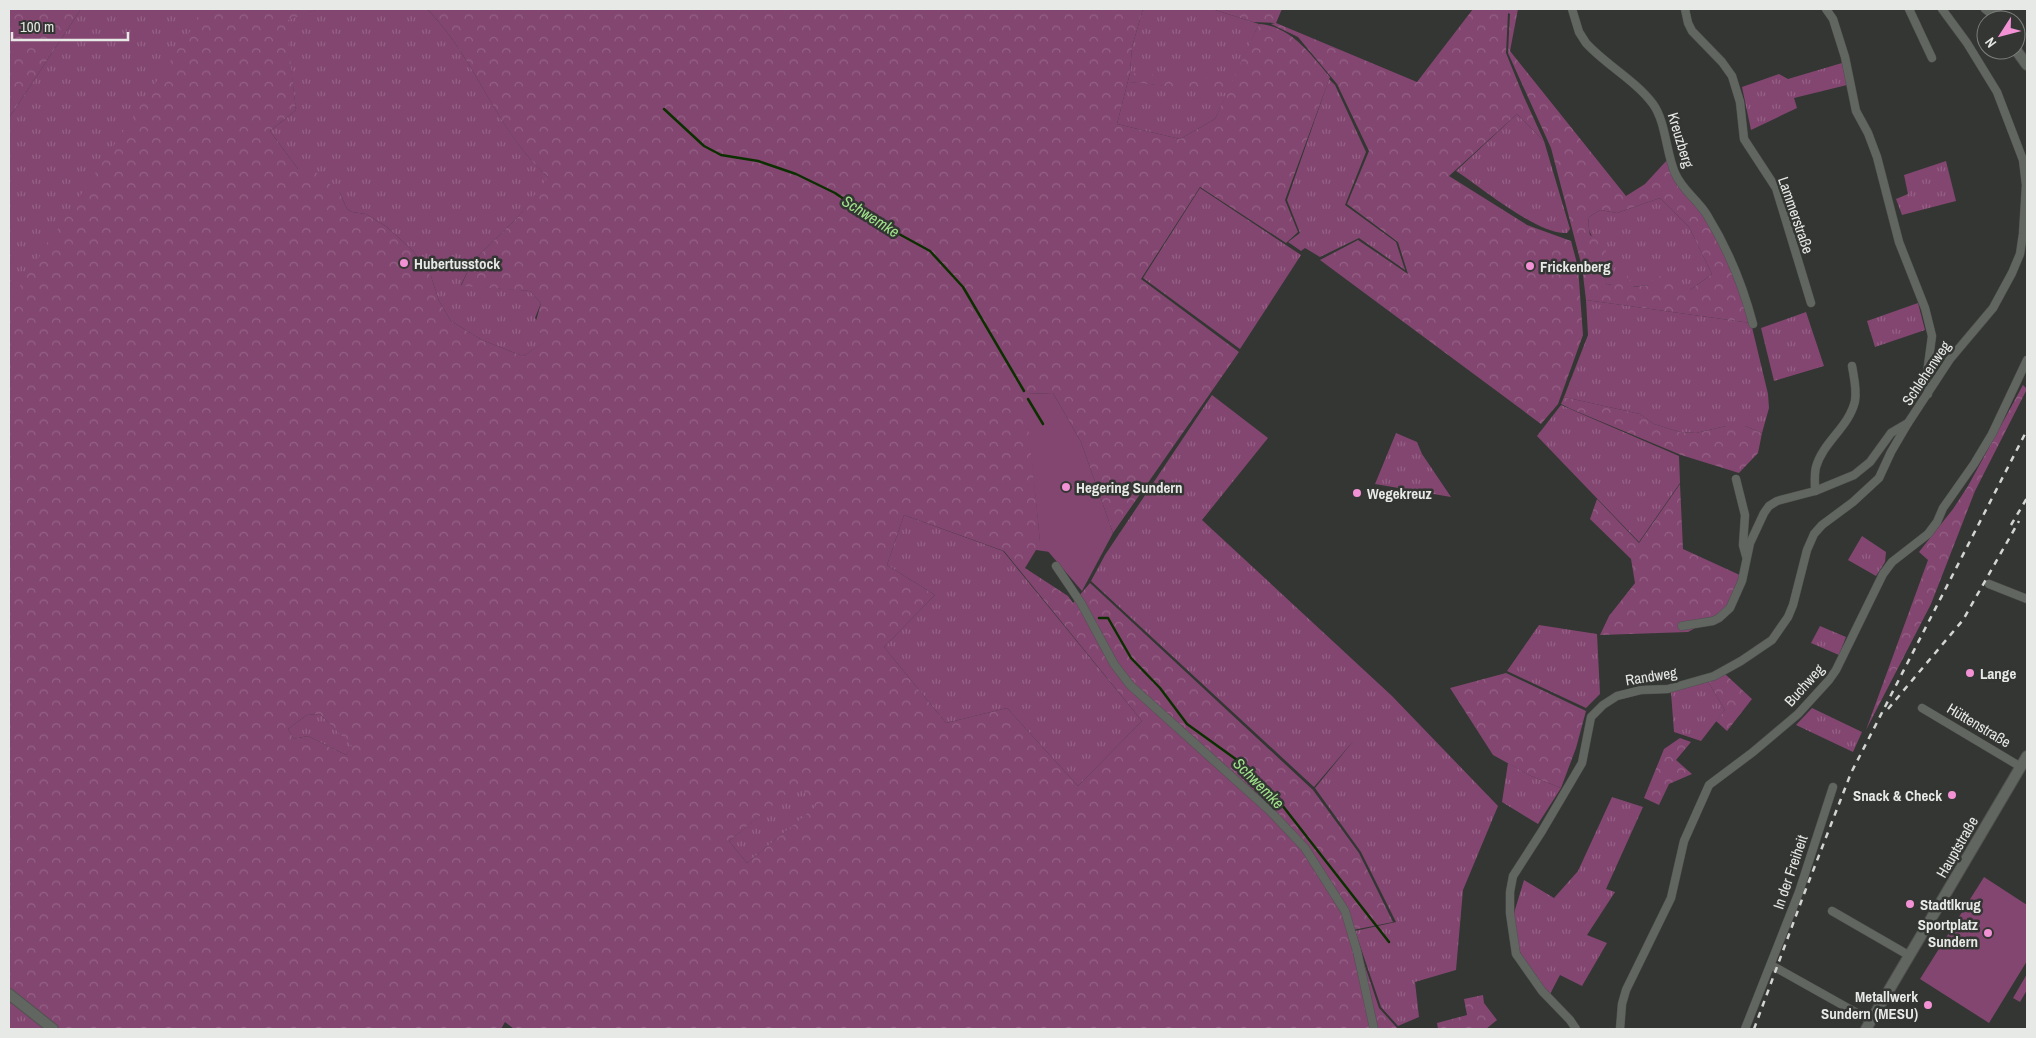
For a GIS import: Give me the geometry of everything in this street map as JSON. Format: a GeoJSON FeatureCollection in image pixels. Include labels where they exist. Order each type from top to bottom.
{"type":"FeatureCollection","features":[{"type":"Feature","properties":{"kind":"main road","name":"Hauptstraße"},"geometry":{"type":"LineString","coordinates":[[1869,1025],[2027,756]]}},
{"type":"Feature","properties":{"kind":"main road"},"geometry":{"type":"LineString","coordinates":[[9,994],[53,1029]]}},
{"type":"Feature","properties":{"kind":"street","name":"Kreuzberg"},"geometry":{"type":"LineString","coordinates":[[1572,9],[1579,32],[1588,45],[1644,95],[1656,109],[1675,172],[1685,188],[1707,214],[1718,234],[1742,286],[1753,324]]}},
{"type":"Feature","properties":{"kind":"street","name":"Lammerstraße"},"geometry":{"type":"LineString","coordinates":[[1685,9],[1692,31],[1722,62],[1732,76],[1740,102],[1744,139],[1776,188],[1811,303]]}},
{"type":"Feature","properties":{"kind":"street"},"geometry":{"type":"LineString","coordinates":[[1826,9],[1833,19],[1842,48],[1856,111],[1868,133],[1877,157],[1899,242],[1925,308],[1932,336],[1927,373],[1928,394]]}},
{"type":"Feature","properties":{"kind":"street"},"geometry":{"type":"LineString","coordinates":[[1909,9],[1932,58]]}},
{"type":"Feature","properties":{"kind":"street"},"geometry":{"type":"LineString","coordinates":[[1942,9],[1967,43],[1997,92],[2025,160]]}},
{"type":"Feature","properties":{"kind":"street","name":"Schlehenweg"},"geometry":{"type":"LineString","coordinates":[[1682,626],[1706,624],[1726,613],[1739,591],[1750,543],[1769,506],[1777,501],[1815,491],[1859,472],[1870,462],[1891,433],[1908,423],[1950,359],[1998,300],[2017,262],[2022,244],[2026,185],[2025,160]]}},
{"type":"Feature","properties":{"kind":"street","name":"Buchweg"},"geometry":{"type":"LineString","coordinates":[[1620,1029],[1622,1004],[1626,990],[1671,898],[1684,841],[1706,791],[1715,779],[1753,752],[1798,714],[1833,675],[1883,574],[1892,562],[1928,534],[1937,522],[1943,508],[1974,464],[1992,434],[2027,360]]}},
{"type":"Feature","properties":{"kind":"street"},"geometry":{"type":"LineString","coordinates":[[1815,491],[1815,471],[1819,461],[1848,419],[1853,408],[1856,389],[1852,366]]}},
{"type":"Feature","properties":{"kind":"street","name":"Randweg"},"geometry":{"type":"LineString","coordinates":[[1576,1029],[1536,984],[1516,954],[1510,913],[1510,892],[1513,876],[1582,763],[1591,717],[1602,705],[1617,696],[1641,690],[1668,689],[1714,676],[1772,640],[1788,617],[1793,605],[1807,550],[1814,534],[1822,525],[1876,482],[1908,423]]}},
{"type":"Feature","properties":{"kind":"street","name":"Schlehenweg"},"geometry":{"type":"LineString","coordinates":[[1736,479],[1745,514],[1743,545],[1746,558]]}},
{"type":"Feature","properties":{"kind":"street"},"geometry":{"type":"LineString","coordinates":[[1056,566],[1082,603],[1114,664],[1130,685],[1270,812],[1305,848],[1345,911],[1358,951],[1374,1029]]}},
{"type":"Feature","properties":{"kind":"street"},"geometry":{"type":"LineString","coordinates":[[1989,584],[2027,599]]}},
{"type":"Feature","properties":{"kind":"street","name":"Hüttenstraße"},"geometry":{"type":"LineString","coordinates":[[1922,708],[2021,767]]}},
{"type":"Feature","properties":{"kind":"street","name":"In der Freiheit"},"geometry":{"type":"LineString","coordinates":[[1745,1029],[1799,892],[1833,787]]}},
{"type":"Feature","properties":{"kind":"street"},"geometry":{"type":"LineString","coordinates":[[1832,911],[1910,956]]}},
{"type":"Feature","properties":{"kind":"street"},"geometry":{"type":"LineString","coordinates":[[1771,965],[1869,1025]]}},
{"type":"Feature","properties":{"kind":"green space"},"geometry":{"type":"Polygon","coordinates":[[[9,9],[81,9],[9,118],[9,9]]]}},
{"type":"Feature","properties":{"kind":"green space"},"geometry":{"type":"Polygon","coordinates":[[[81,9],[206,9],[9,305],[9,118],[81,9]]]}},
{"type":"Feature","properties":{"kind":"green space"},"geometry":{"type":"Polygon","coordinates":[[[205,9],[318,9],[286,21],[296,110],[270,131],[298,169],[310,167],[340,193],[347,209],[352,212],[366,214],[387,227],[413,251],[431,276],[439,301],[451,321],[482,340],[523,356],[549,339],[534,328],[541,303],[530,291],[461,286],[472,262],[518,217],[548,177],[530,159],[514,138],[459,49],[427,9],[1143,9],[1132,47],[1130,73],[1117,124],[1180,139],[1215,119],[1227,93],[1129,82],[1132,73],[1232,81],[1259,24],[1281,30],[1308,51],[1330,77],[1285,200],[1298,232],[1286,243],[1200,187],[1141,279],[1239,352],[1113,533],[1081,442],[1053,393],[1026,394],[1040,541],[1050,552],[1036,550],[1025,568],[1068,596],[1073,603],[1090,583],[1313,790],[1359,853],[1393,922],[1353,930],[1379,1008],[1398,1029],[514,1029],[505,1022],[501,1029],[56,1029],[9,990],[9,302],[205,9]],[[904,515],[887,565],[935,595],[884,647],[946,723],[1007,708],[1078,786],[1142,721],[1004,551],[904,515]],[[320,714],[307,715],[288,729],[294,739],[308,736],[346,755],[352,746],[320,714]],[[799,784],[729,841],[747,863],[815,807],[799,784]]]}},
{"type":"Feature","properties":{"kind":"green space"},"geometry":{"type":"Polygon","coordinates":[[[318,9],[427,9],[459,49],[514,139],[549,178],[518,217],[472,262],[461,285],[530,291],[541,303],[535,318],[550,339],[523,356],[482,340],[451,321],[439,301],[431,276],[413,251],[387,227],[366,214],[352,212],[347,209],[340,193],[298,169],[270,131],[296,110],[285,20],[318,9]]]}},
{"type":"Feature","properties":{"kind":"green space"},"geometry":{"type":"Polygon","coordinates":[[[1143,9],[1212,9],[1259,24],[1233,81],[1130,82],[1228,92],[1215,119],[1180,139],[1117,124],[1130,73],[1132,47],[1143,9]]]}},
{"type":"Feature","properties":{"kind":"green space"},"geometry":{"type":"Polygon","coordinates":[[[1212,9],[1282,9],[1276,23],[1417,82],[1473,9],[1518,9],[1510,51],[1626,196],[1645,184],[1668,159],[1717,237],[1736,278],[1751,323],[1586,300],[1582,267],[1551,148],[1508,53],[1510,14],[1508,13],[1506,53],[1544,141],[1517,114],[1449,176],[1527,225],[1571,241],[1578,267],[1583,335],[1558,404],[1541,424],[1320,260],[1358,240],[1408,274],[1398,242],[1347,204],[1369,151],[1337,84],[1298,37],[1271,24],[1275,23],[1253,22],[1212,9]],[[1660,198],[1617,213],[1600,210],[1589,217],[1588,223],[1590,235],[1608,247],[1602,267],[1607,285],[1612,284],[1617,275],[1627,275],[1633,287],[1649,285],[1654,278],[1669,274],[1690,290],[1712,274],[1689,227],[1660,198]]]}},
{"type":"Feature","properties":{"kind":"green space"},"geometry":{"type":"Polygon","coordinates":[[[1842,63],[1847,85],[1794,98],[1797,108],[1751,130],[1742,87],[1779,74],[1788,79],[1842,63]]]}},
{"type":"Feature","properties":{"kind":"green space"},"geometry":{"type":"Polygon","coordinates":[[[1329,79],[1335,85],[1366,152],[1345,205],[1396,242],[1405,270],[1359,238],[1320,257],[1305,248],[1301,251],[1288,242],[1300,233],[1287,200],[1329,79]]]}},
{"type":"Feature","properties":{"kind":"green space"},"geometry":{"type":"Polygon","coordinates":[[[1517,114],[1544,141],[1570,229],[1567,233],[1555,232],[1526,218],[1456,171],[1517,114]]]}},
{"type":"Feature","properties":{"kind":"green space"},"geometry":{"type":"Polygon","coordinates":[[[1946,161],[1956,201],[1902,215],[1896,199],[1908,194],[1904,175],[1946,161]]]}},
{"type":"Feature","properties":{"kind":"green space"},"geometry":{"type":"Polygon","coordinates":[[[1200,188],[1301,255],[1240,349],[1143,278],[1200,188]]]}},
{"type":"Feature","properties":{"kind":"green space"},"geometry":{"type":"Polygon","coordinates":[[[1660,198],[1689,227],[1712,274],[1690,290],[1649,285],[1632,287],[1607,285],[1602,269],[1604,256],[1590,232],[1589,217],[1600,210],[1617,213],[1660,198]]]}},
{"type":"Feature","properties":{"kind":"green space"},"geometry":{"type":"Polygon","coordinates":[[[1586,300],[1751,323],[1768,394],[1769,408],[1762,433],[1745,426],[1726,426],[1696,433],[1680,432],[1654,424],[1640,414],[1564,397],[1588,335],[1586,300]]]}},
{"type":"Feature","properties":{"kind":"green space"},"geometry":{"type":"Polygon","coordinates":[[[1918,303],[1925,330],[1875,347],[1867,321],[1918,303]]]}},
{"type":"Feature","properties":{"kind":"green space"},"geometry":{"type":"Polygon","coordinates":[[[1806,312],[1824,366],[1774,381],[1761,328],[1806,312]]]}},
{"type":"Feature","properties":{"kind":"green space"},"geometry":{"type":"Polygon","coordinates":[[[2023,385],[2027,389],[1975,491],[1931,604],[1866,730],[1928,560],[1919,552],[1953,509],[1968,486],[2023,385]]]}},
{"type":"Feature","properties":{"kind":"green space","name":"Hegering Sundern"},"geometry":{"type":"Polygon","coordinates":[[[1053,393],[1081,442],[1113,533],[1082,591],[1040,542],[1025,394],[1053,393]]]}},
{"type":"Feature","properties":{"kind":"green space"},"geometry":{"type":"Polygon","coordinates":[[[1212,395],[1268,438],[1202,520],[1392,696],[1498,806],[1463,890],[1456,970],[1415,982],[1419,1017],[1398,1026],[1381,1007],[1355,931],[1396,922],[1361,852],[1315,788],[1355,739],[1314,787],[1091,581],[1105,555],[1212,395]]]}},
{"type":"Feature","properties":{"kind":"green space"},"geometry":{"type":"Polygon","coordinates":[[[1564,397],[1640,414],[1654,424],[1680,432],[1696,433],[1726,426],[1745,426],[1762,433],[1758,453],[1739,473],[1681,455],[1571,409],[1561,404],[1564,397]]]}},
{"type":"Feature","properties":{"kind":"green space"},"geometry":{"type":"Polygon","coordinates":[[[1561,405],[1679,456],[1680,483],[1639,542],[1537,436],[1561,405]]]}},
{"type":"Feature","properties":{"kind":"green space"},"geometry":{"type":"Polygon","coordinates":[[[1396,433],[1417,442],[1422,454],[1451,497],[1375,484],[1396,433]]]}},
{"type":"Feature","properties":{"kind":"green space"},"geometry":{"type":"Polygon","coordinates":[[[1680,484],[1683,549],[1742,576],[1732,602],[1719,615],[1688,632],[1600,635],[1609,616],[1635,583],[1631,559],[1590,519],[1597,499],[1639,543],[1680,484]]]}},
{"type":"Feature","properties":{"kind":"green space"},"geometry":{"type":"Polygon","coordinates":[[[904,515],[1003,551],[1142,721],[1078,786],[1007,708],[946,723],[884,647],[935,595],[887,565],[904,515]]]}},
{"type":"Feature","properties":{"kind":"green space"},"geometry":{"type":"Polygon","coordinates":[[[1862,536],[1886,552],[1885,562],[1876,576],[1848,560],[1862,536]]]}},
{"type":"Feature","properties":{"kind":"green space"},"geometry":{"type":"Polygon","coordinates":[[[1539,625],[1597,634],[1600,694],[1586,708],[1507,671],[1539,625]]]}},
{"type":"Feature","properties":{"kind":"green space"},"geometry":{"type":"Polygon","coordinates":[[[1820,626],[1846,637],[1839,655],[1811,643],[1820,626]]]}},
{"type":"Feature","properties":{"kind":"green space"},"geometry":{"type":"Polygon","coordinates":[[[1506,673],[1586,711],[1576,748],[1561,788],[1531,776],[1493,755],[1450,688],[1506,673]]]}},
{"type":"Feature","properties":{"kind":"green space"},"geometry":{"type":"Polygon","coordinates":[[[1725,674],[1752,699],[1727,731],[1716,721],[1725,710],[1707,680],[1725,674]]]}},
{"type":"Feature","properties":{"kind":"green space"},"geometry":{"type":"Polygon","coordinates":[[[1707,680],[1725,710],[1701,741],[1674,732],[1671,692],[1707,680]]]}},
{"type":"Feature","properties":{"kind":"green space"},"geometry":{"type":"Polygon","coordinates":[[[1812,708],[1862,732],[1853,752],[1796,725],[1812,708]]]}},
{"type":"Feature","properties":{"kind":"green space"},"geometry":{"type":"Polygon","coordinates":[[[320,714],[353,746],[346,755],[308,736],[294,739],[288,729],[307,715],[320,714]]]}},
{"type":"Feature","properties":{"kind":"green space"},"geometry":{"type":"Polygon","coordinates":[[[1680,738],[1691,742],[1676,760],[1692,774],[1669,784],[1659,805],[1644,798],[1664,749],[1680,738]]]}},
{"type":"Feature","properties":{"kind":"green space"},"geometry":{"type":"Polygon","coordinates":[[[1508,763],[1531,776],[1561,788],[1538,824],[1502,802],[1508,763]]]}},
{"type":"Feature","properties":{"kind":"green space"},"geometry":{"type":"Polygon","coordinates":[[[799,783],[816,807],[747,863],[729,841],[799,783]]]}},
{"type":"Feature","properties":{"kind":"green space"},"geometry":{"type":"Polygon","coordinates":[[[1612,797],[1643,807],[1606,889],[1615,892],[1587,935],[1607,943],[1582,986],[1560,975],[1549,996],[1522,958],[1511,923],[1524,880],[1554,898],[1578,871],[1612,797]]]}},
{"type":"Feature","properties":{"kind":"green space","name":"Sportplatz Sundern"},"geometry":{"type":"Polygon","coordinates":[[[1984,877],[2027,905],[2027,961],[1989,1023],[1920,979],[1984,877]]]}},
{"type":"Feature","properties":{"kind":"green space"},"geometry":{"type":"Polygon","coordinates":[[[2027,974],[2027,990],[2020,1002],[2013,998],[2027,974]]]}},
{"type":"Feature","properties":{"kind":"green space"},"geometry":{"type":"Polygon","coordinates":[[[1483,995],[1484,1003],[1497,1020],[1486,1029],[1438,1029],[1437,1023],[1467,1015],[1464,999],[1483,995]]]}},
{"type":"Feature","properties":{"kind":"green space"},"geometry":{"type":"Polygon","coordinates":[[[9,1000],[46,1029],[9,1029],[9,1000]]]}},
{"type":"Feature","properties":{"kind":"waterway","name":"Schwemke"},"geometry":{"type":"LineString","coordinates":[[664,109],[704,146],[721,155],[758,161],[796,174],[835,193],[879,223],[930,251],[963,287],[1024,391]]}},
{"type":"Feature","properties":{"kind":"waterway","name":"Schwemke"},"geometry":{"type":"LineString","coordinates":[[1028,399],[1043,424]]}},
{"type":"Feature","properties":{"kind":"waterway","name":"Schwemke"},"geometry":{"type":"LineString","coordinates":[[1099,618],[1108,618],[1131,658],[1160,688],[1187,724],[1244,765],[1282,805],[1389,942]]}},
{"type":"Feature","properties":{"kind":"railway"},"geometry":{"type":"LineString","coordinates":[[1754,1029],[1851,773],[2027,430]]}},
{"type":"Feature","properties":{"kind":"railway"},"geometry":{"type":"LineString","coordinates":[[2011,525],[2027,498]]}},
{"type":"Feature","properties":{"kind":"railway"},"geometry":{"type":"LineString","coordinates":[[1888,709],[1963,620],[2019,521]]}},
{"type":"Feature","properties":{"kind":"place","name":"Hubertusstock"},"geometry":{"type":"Point","coordinates":[404,263]}},
{"type":"Feature","properties":{"kind":"place","name":"Frickenberg"},"geometry":{"type":"Point","coordinates":[1530,266]}},
{"type":"Feature","properties":{"kind":"place","name":"Hegering Sundern"},"geometry":{"type":"Point","coordinates":[1066,487]}},
{"type":"Feature","properties":{"kind":"place","name":"Wegekreuz"},"geometry":{"type":"Point","coordinates":[1357,493]}},
{"type":"Feature","properties":{"kind":"place","name":"Lange"},"geometry":{"type":"Point","coordinates":[1970,673]}},
{"type":"Feature","properties":{"kind":"place","name":"Snack & Check"},"geometry":{"type":"Point","coordinates":[1952,795]}},
{"type":"Feature","properties":{"kind":"place","name":"Stadtlkrug"},"geometry":{"type":"Point","coordinates":[1910,904]}},
{"type":"Feature","properties":{"kind":"place","name":"Sportplatz Sundern"},"geometry":{"type":"Point","coordinates":[1988,933]}},
{"type":"Feature","properties":{"kind":"place","name":"Metallwerk Sundern (MESU)"},"geometry":{"type":"Point","coordinates":[1928,1005]}}]}
